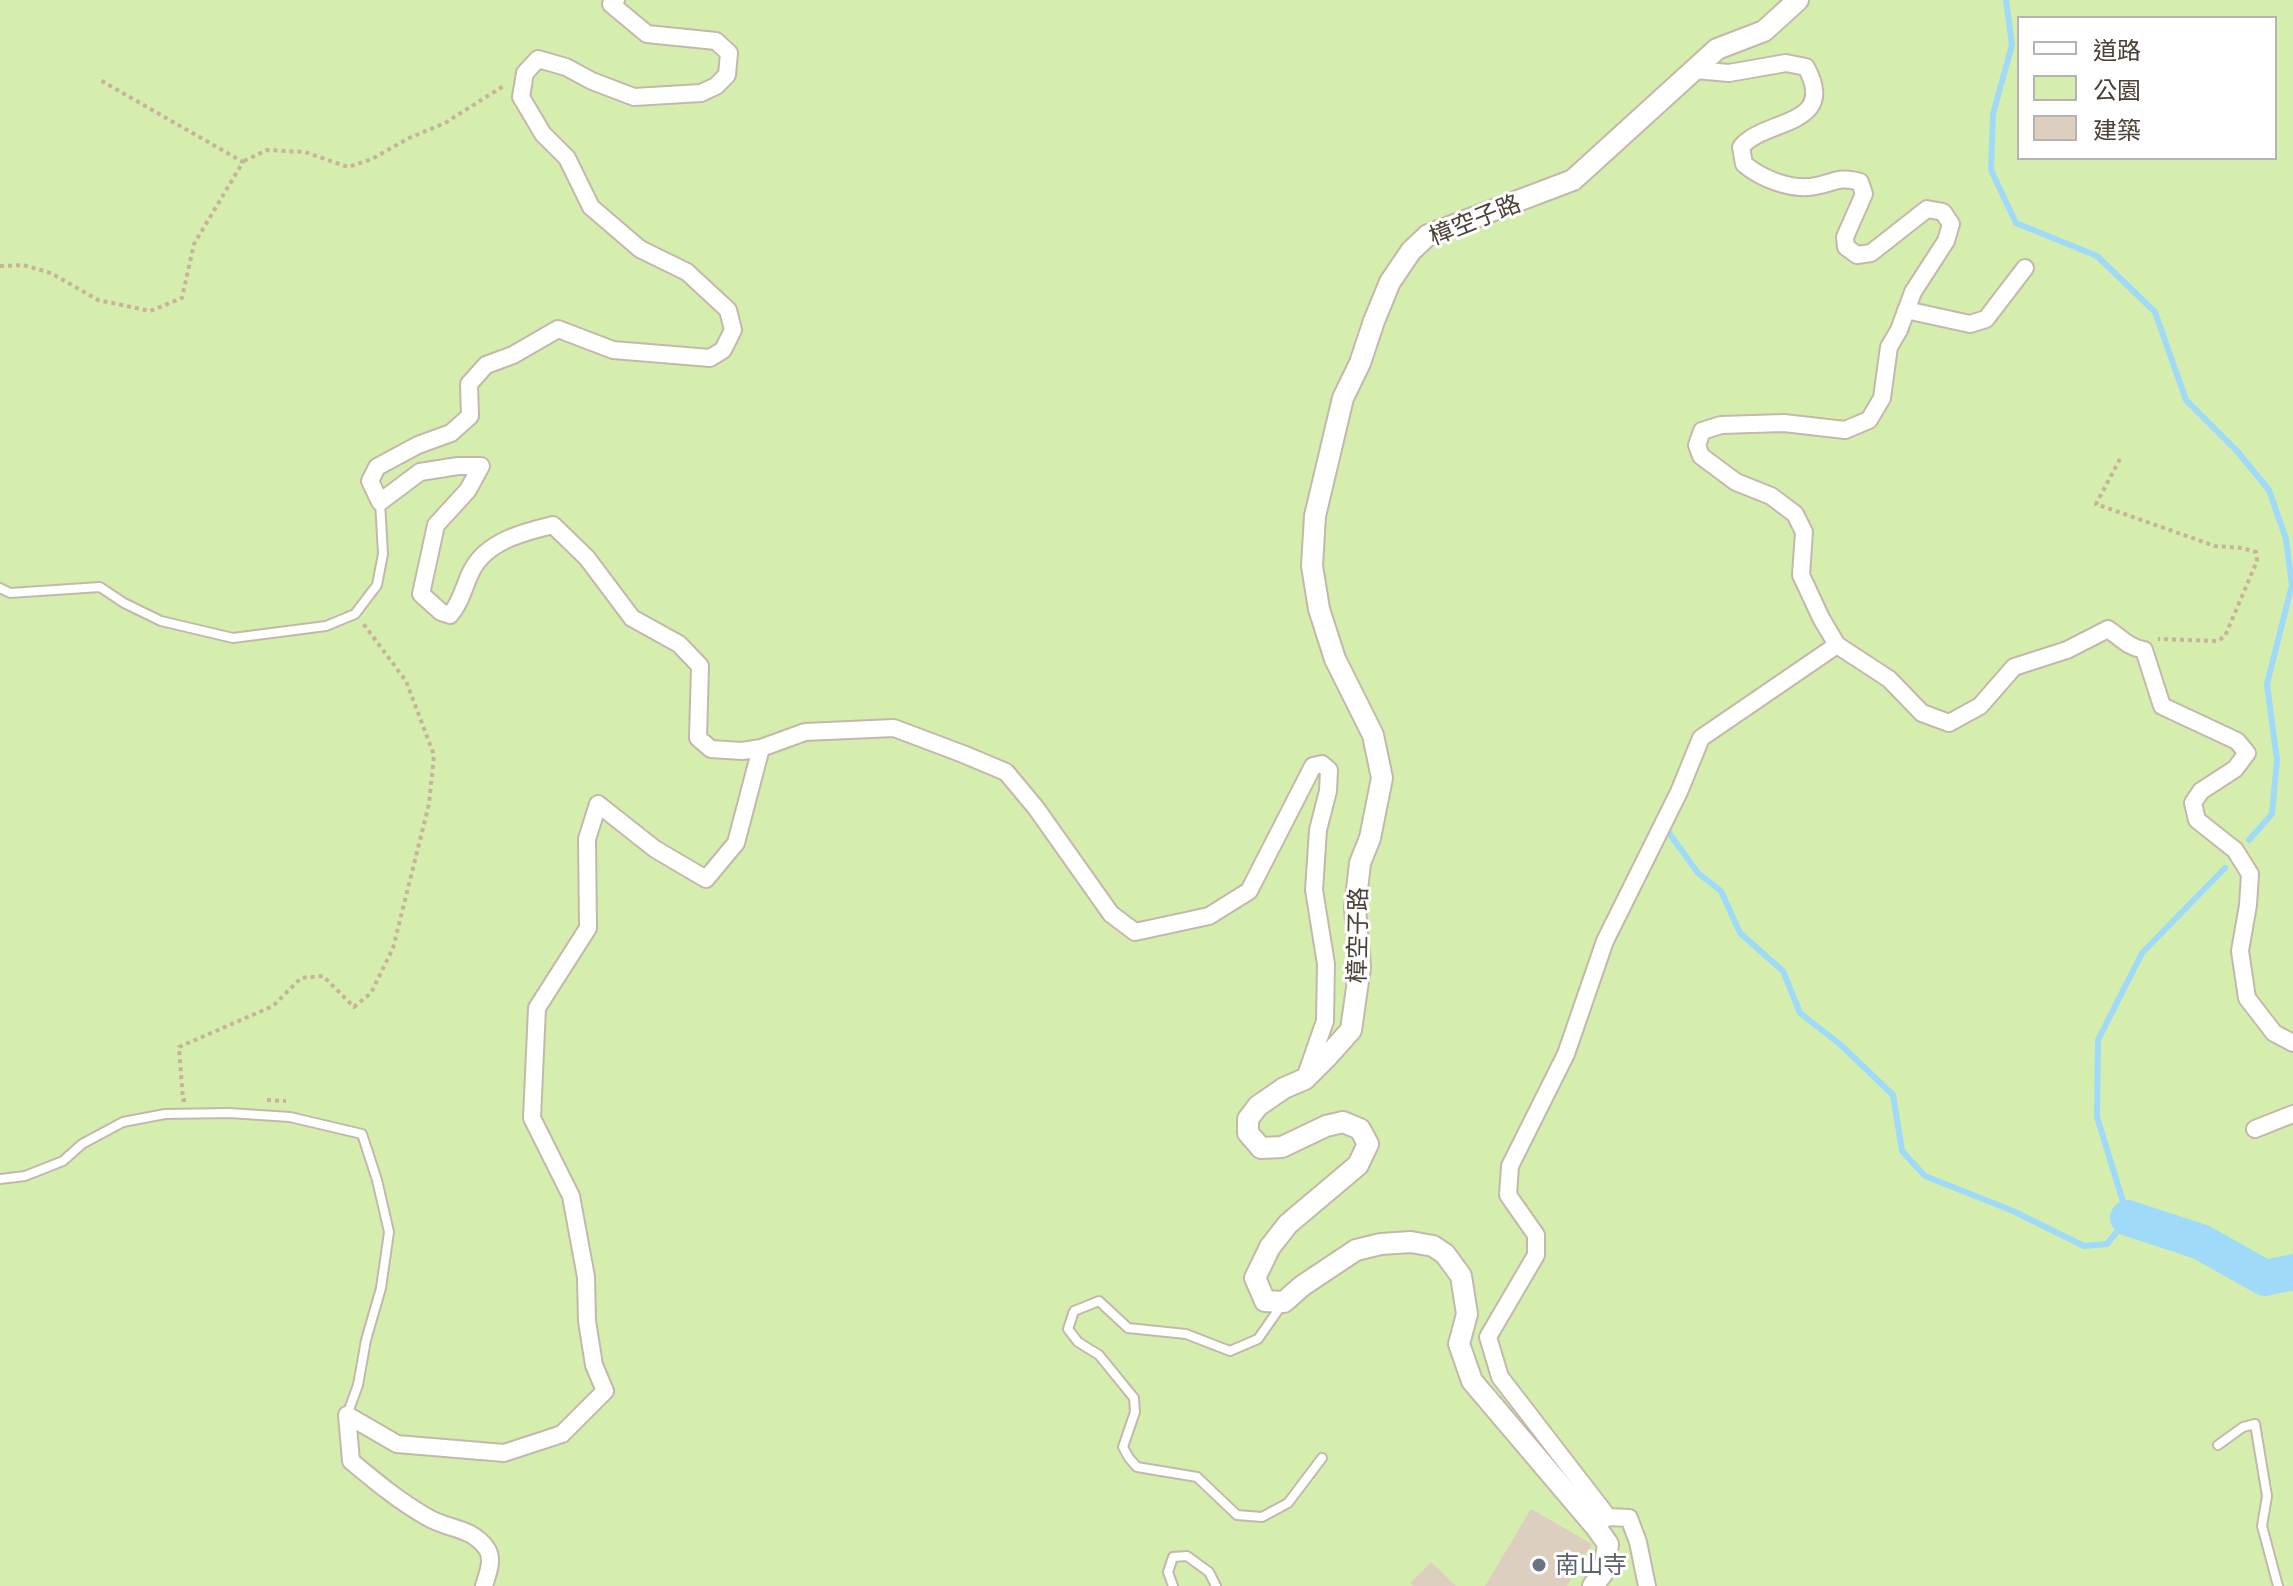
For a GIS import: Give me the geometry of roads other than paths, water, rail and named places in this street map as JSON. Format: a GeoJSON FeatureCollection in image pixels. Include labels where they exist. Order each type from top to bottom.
{"type":"FeatureCollection","features":[{"type":"Feature","properties":{"kind":"street"},"geometry":{"type":"LineString","coordinates":[[616,0],[611,4],[647,34],[716,41],[729,53],[727,75],[716,86],[701,93],[634,97],[566,67],[538,59],[525,73],[521,97],[543,134],[567,158],[591,207],[640,249],[687,272],[728,310],[733,330],[723,350],[710,358],[613,350],[558,329],[513,355],[486,365],[469,384],[470,416],[451,433],[418,445],[377,467],[370,481],[380,502],[420,472],[481,466],[468,490],[436,525],[421,594],[441,612],[450,615],[459,604],[472,568],[488,550],[523,533],[553,525],[587,558],[632,618],[679,644],[700,666],[698,738],[711,749],[742,751],[761,748],[805,732],[894,728],[1006,772],[1036,808],[1111,914],[1135,932],[1209,916],[1249,891],[1313,766],[1322,764],[1329,770],[1328,791],[1318,830],[1314,890],[1326,964],[1325,1021],[1305,1079]]}},
{"type":"Feature","properties":{"kind":"street","name":"樟空子路"},"geometry":{"type":"LineString","coordinates":[[1284,1302],[1265,1301],[1255,1278],[1270,1247],[1288,1224],[1358,1165],[1368,1144],[1360,1129],[1343,1122],[1326,1126],[1282,1147],[1261,1148],[1248,1133],[1248,1119],[1258,1106],[1284,1088],[1305,1079],[1351,1030],[1360,967],[1355,908],[1360,863],[1370,838],[1382,778],[1373,735],[1335,659],[1319,609],[1312,566],[1315,516],[1343,398],[1360,363],[1390,282],[1411,251],[1428,235],[1573,180],[1717,49],[1764,31],[1798,0]]}},
{"type":"Feature","properties":{"kind":"street"},"geometry":{"type":"LineString","coordinates":[[1695,70],[1729,73],[1786,63],[1806,67],[1814,82],[1813,104],[1800,118],[1748,139],[1741,147],[1744,164],[1757,175],[1790,186],[1812,187],[1847,178],[1860,182],[1864,194],[1845,237],[1846,247],[1857,255],[1871,253],[1927,209],[1943,212],[1951,224],[1946,241],[1913,292],[1889,347],[1882,398],[1869,420],[1845,430],[1784,423],[1721,425],[1702,431],[1697,445],[1701,456],[1736,482],[1771,496],[1795,514],[1804,532],[1801,575],[1837,645],[1889,679],[1922,713],[1949,723],[1980,706],[2014,667],[2067,650],[2108,629],[2129,647],[2144,650],[2162,706],[2237,741],[2247,753],[2235,769],[2201,791],[2193,803],[2197,820],[2235,850],[2250,874],[2240,951],[2247,998],[2274,1033],[2293,1043]]}},
{"type":"Feature","properties":{"kind":"street"},"geometry":{"type":"LineString","coordinates":[[1906,310],[1970,324],[1986,319],[2025,268]]}},
{"type":"Feature","properties":{"kind":"street"},"geometry":{"type":"LineString","coordinates":[[1593,1586],[1604,1571],[1608,1544],[1602,1521],[1500,1377],[1488,1337],[1536,1255],[1536,1235],[1508,1195],[1510,1166],[1566,1054],[1605,941],[1679,792],[1701,738],[1837,645]]}},
{"type":"Feature","properties":{"kind":"street"},"geometry":{"type":"LineString","coordinates":[[347,1415],[397,1444],[504,1453],[562,1434],[605,1391],[594,1365],[587,1321],[586,1277],[571,1196],[532,1118],[537,1008],[588,928],[587,839],[598,804],[655,849],[706,879],[736,843],[761,748]]}},
{"type":"Feature","properties":{"kind":"street"},"geometry":{"type":"LineString","coordinates":[[2255,1129],[2293,1114]]}},
{"type":"Feature","properties":{"kind":"street"},"geometry":{"type":"LineString","coordinates":[[1284,1302],[1302,1286],[1356,1250],[1411,1242],[1433,1246],[1445,1254],[1461,1276],[1467,1314],[1459,1344],[1472,1381],[1602,1521]]}},
{"type":"Feature","properties":{"kind":"street"},"geometry":{"type":"LineString","coordinates":[[347,1415],[351,1461],[429,1519],[470,1532],[491,1559],[484,1586]]}},
{"type":"Feature","properties":{"kind":"street"},"geometry":{"type":"LineString","coordinates":[[1602,1521],[1629,1518],[1638,1542],[1647,1586]]}},
{"type":"Feature","properties":{"kind":"lane"},"geometry":{"type":"LineString","coordinates":[[0,588],[10,593],[100,587],[161,621],[233,638],[326,626],[355,614],[377,585],[383,554],[380,502]]}},
{"type":"Feature","properties":{"kind":"lane"},"geometry":{"type":"LineString","coordinates":[[0,1179],[25,1176],[63,1161],[82,1144],[123,1122],[165,1114],[229,1113],[290,1117],[362,1134],[389,1232],[381,1288],[366,1340],[358,1385],[347,1415]]}},
{"type":"Feature","properties":{"kind":"lane"},"geometry":{"type":"LineString","coordinates":[[1284,1302],[1258,1339],[1230,1351],[1186,1334],[1128,1328],[1099,1301],[1074,1311],[1068,1329],[1078,1342],[1099,1355],[1134,1398],[1135,1412],[1123,1447],[1137,1467],[1197,1477],[1237,1515],[1262,1517],[1288,1503],[1322,1458]]}},
{"type":"Feature","properties":{"kind":"lane"},"geometry":{"type":"LineString","coordinates":[[2218,1445],[2243,1427],[2255,1424],[2267,1496],[2262,1526],[2278,1586]]}},
{"type":"Feature","properties":{"kind":"lane"},"geometry":{"type":"LineString","coordinates":[[1173,1586],[1168,1572],[1173,1557],[1187,1556],[1209,1572],[1216,1586]]}},
{"type":"Feature","properties":{"kind":"waterway"},"geometry":{"type":"LineString","coordinates":[[2006,0],[2012,45],[1993,114],[1991,170],[2016,223],[2097,256],[2155,312],[2186,400],[2237,451],[2269,490],[2286,539],[2292,585],[2267,684],[2277,760],[2272,814],[2249,840]]}},
{"type":"Feature","properties":{"kind":"waterway"},"geometry":{"type":"LineString","coordinates":[[1669,833],[1698,873],[1721,891],[1740,933],[1783,971],[1800,1013],[1841,1045],[1893,1095],[1902,1151],[1925,1176],[2013,1211],[2084,1246],[2107,1244],[2128,1218],[2097,1117],[2098,1040],[2142,953],[2225,868]]}},
{"type":"Feature","properties":{"kind":"waterway"},"geometry":{"type":"LineString","coordinates":[[2128,1218],[2201,1242],[2265,1278],[2293,1272]]}},
{"type":"Feature","properties":{"kind":"place","name":"南山寺"},"geometry":{"type":"Point","coordinates":[1539,1565]}}]}
